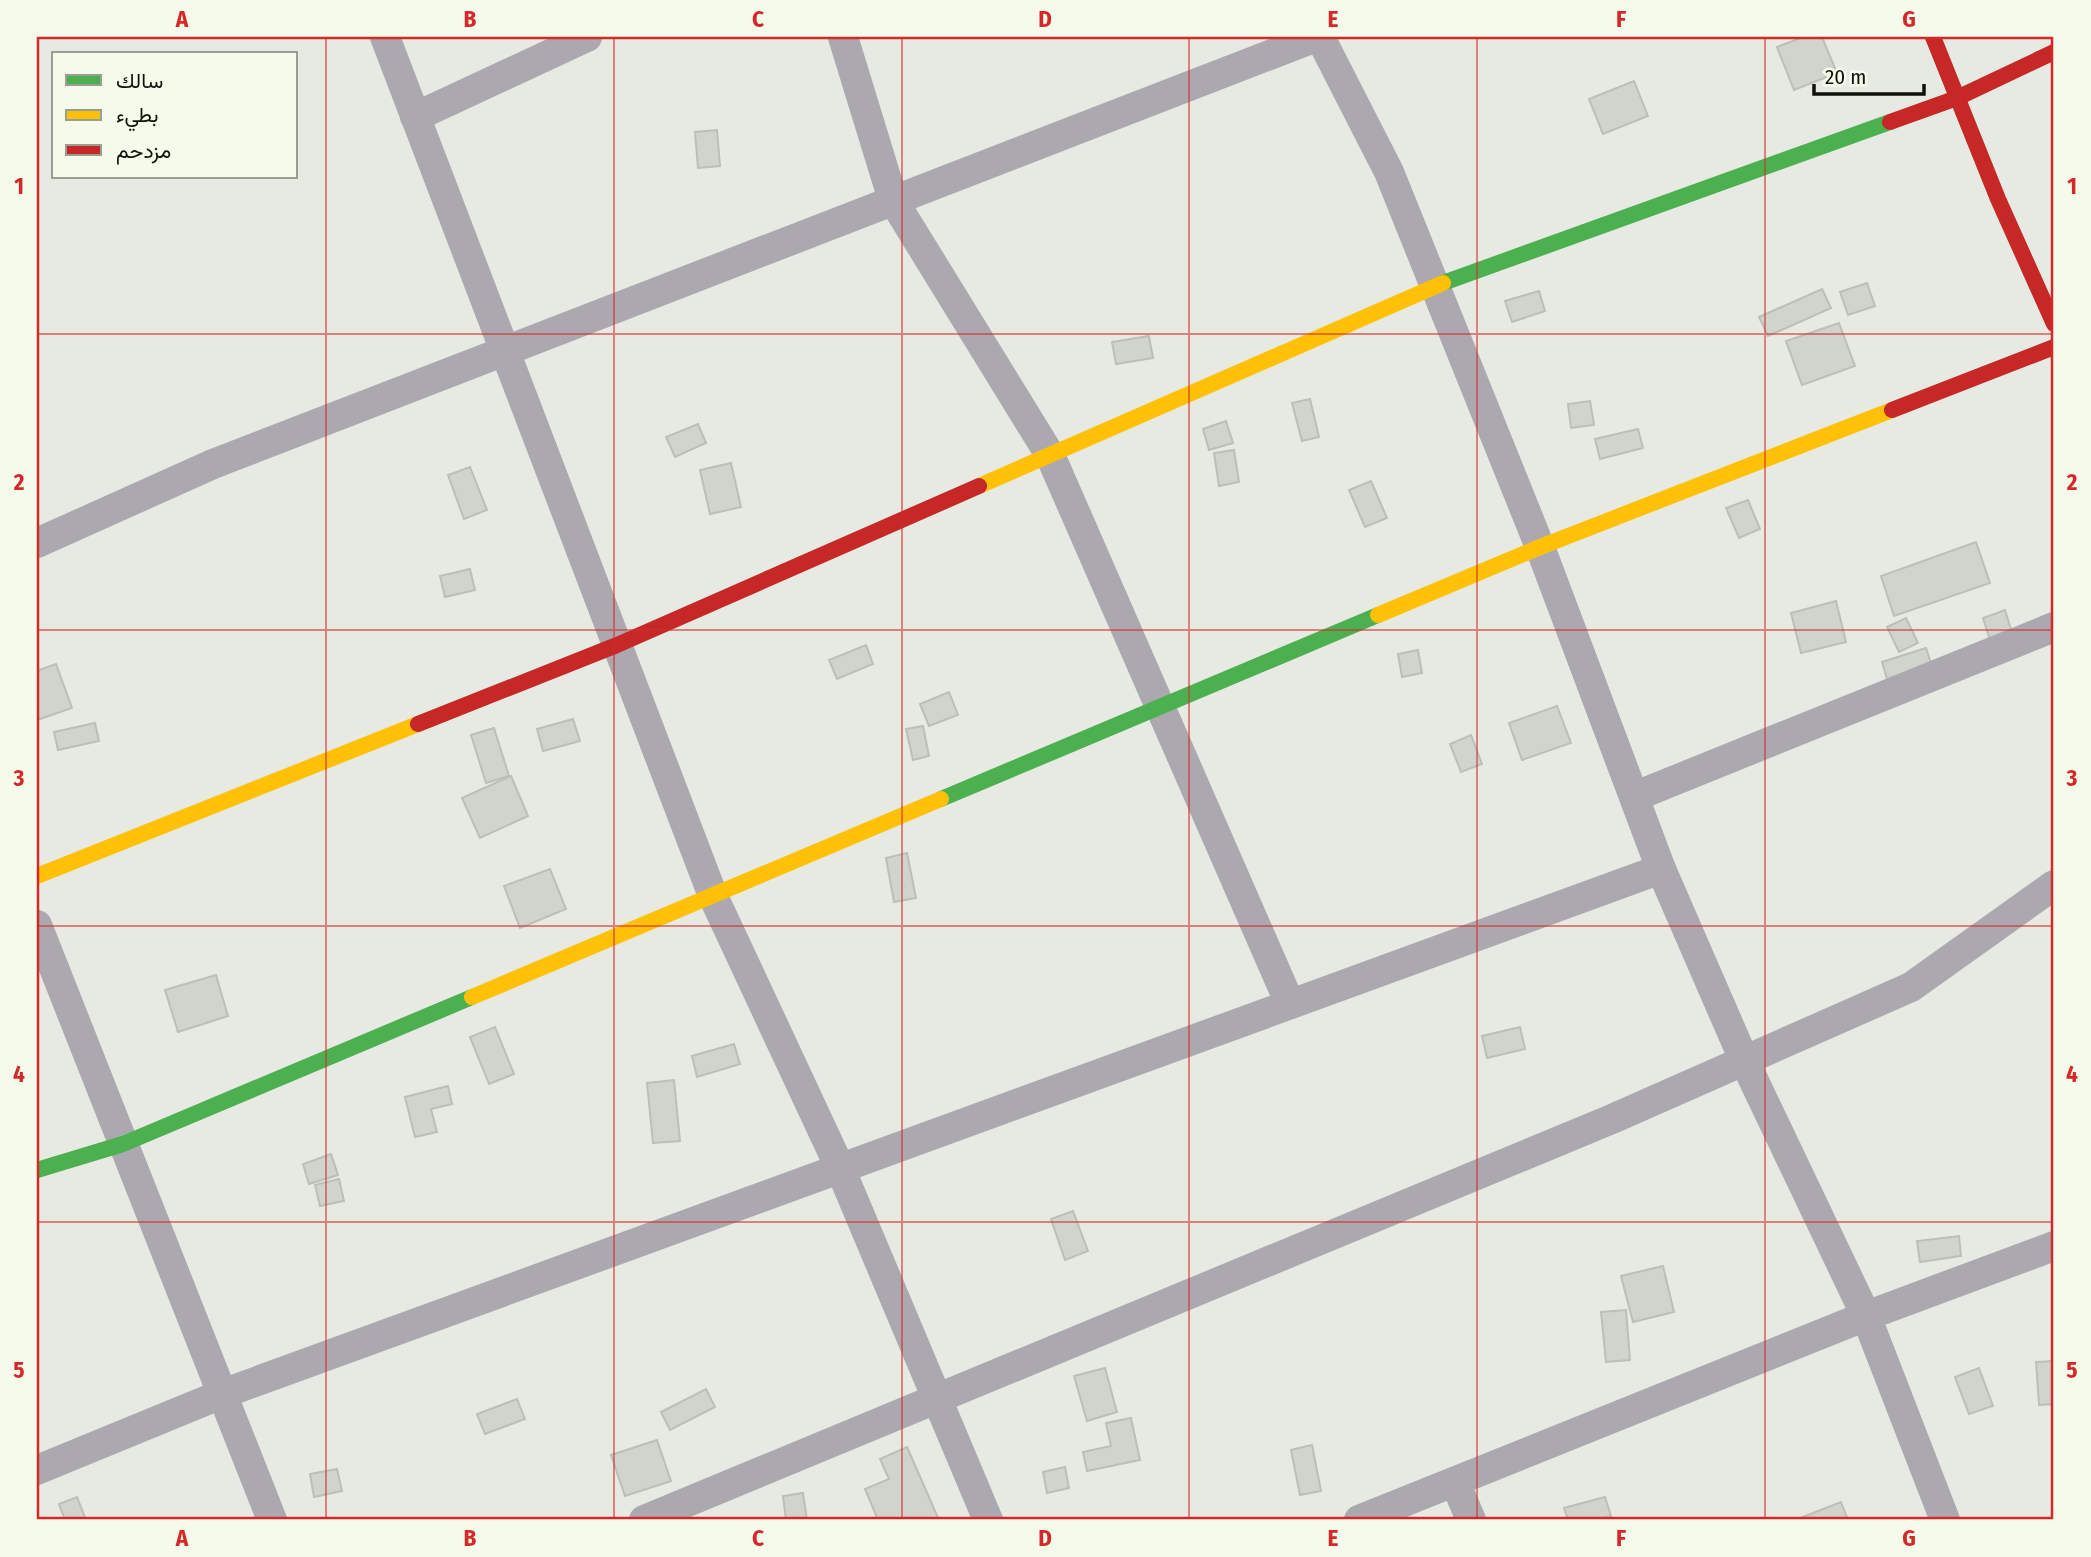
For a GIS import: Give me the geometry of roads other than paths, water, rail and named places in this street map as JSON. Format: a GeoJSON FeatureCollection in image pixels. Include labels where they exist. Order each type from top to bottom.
{"type":"FeatureCollection","features":[{"type":"Feature","properties":{"kind":"street"},"geometry":{"type":"LineString","coordinates":[[385,37],[713,896],[840,1168],[935,1400],[988,1520]]}},
{"type":"Feature","properties":{"kind":"street"},"geometry":{"type":"LineString","coordinates":[[415,117],[587,37]]}},
{"type":"Feature","properties":{"kind":"street"},"geometry":{"type":"LineString","coordinates":[[843,37],[893,200],[1050,455],[1290,1004]]}},
{"type":"Feature","properties":{"kind":"street"},"geometry":{"type":"LineString","coordinates":[[37,543],[213,464],[504,349],[1318,37],[1389,172],[1540,547],[1636,796],[1661,869],[1744,1060],[1866,1316],[1945,1520]]}},
{"type":"Feature","properties":{"kind":"street"},"geometry":{"type":"LineString","coordinates":[[1933,37],[2054,324]]}},
{"type":"Feature","properties":{"kind":"street"},"geometry":{"type":"LineString","coordinates":[[37,876],[617,645],[1435,286],[1957,98],[2054,52]]}},
{"type":"Feature","properties":{"kind":"street"},"geometry":{"type":"LineString","coordinates":[[37,1170],[123,1144],[1540,547],[2054,347]]}},
{"type":"Feature","properties":{"kind":"street"},"geometry":{"type":"LineString","coordinates":[[1636,796],[2054,626]]}},
{"type":"Feature","properties":{"kind":"street"},"geometry":{"type":"LineString","coordinates":[[37,1470],[222,1394],[1661,869]]}},
{"type":"Feature","properties":{"kind":"street"},"geometry":{"type":"LineString","coordinates":[[645,1520],[1612,1119],[1911,987],[2054,885]]}},
{"type":"Feature","properties":{"kind":"street"},"geometry":{"type":"LineString","coordinates":[[37,925],[272,1520]]}},
{"type":"Feature","properties":{"kind":"street"},"geometry":{"type":"LineString","coordinates":[[1359,1520],[1866,1316],[2054,1246]]}},
{"type":"Feature","properties":{"kind":"street"},"geometry":{"type":"LineString","coordinates":[[1455,1482],[1471,1520]]}}]}
